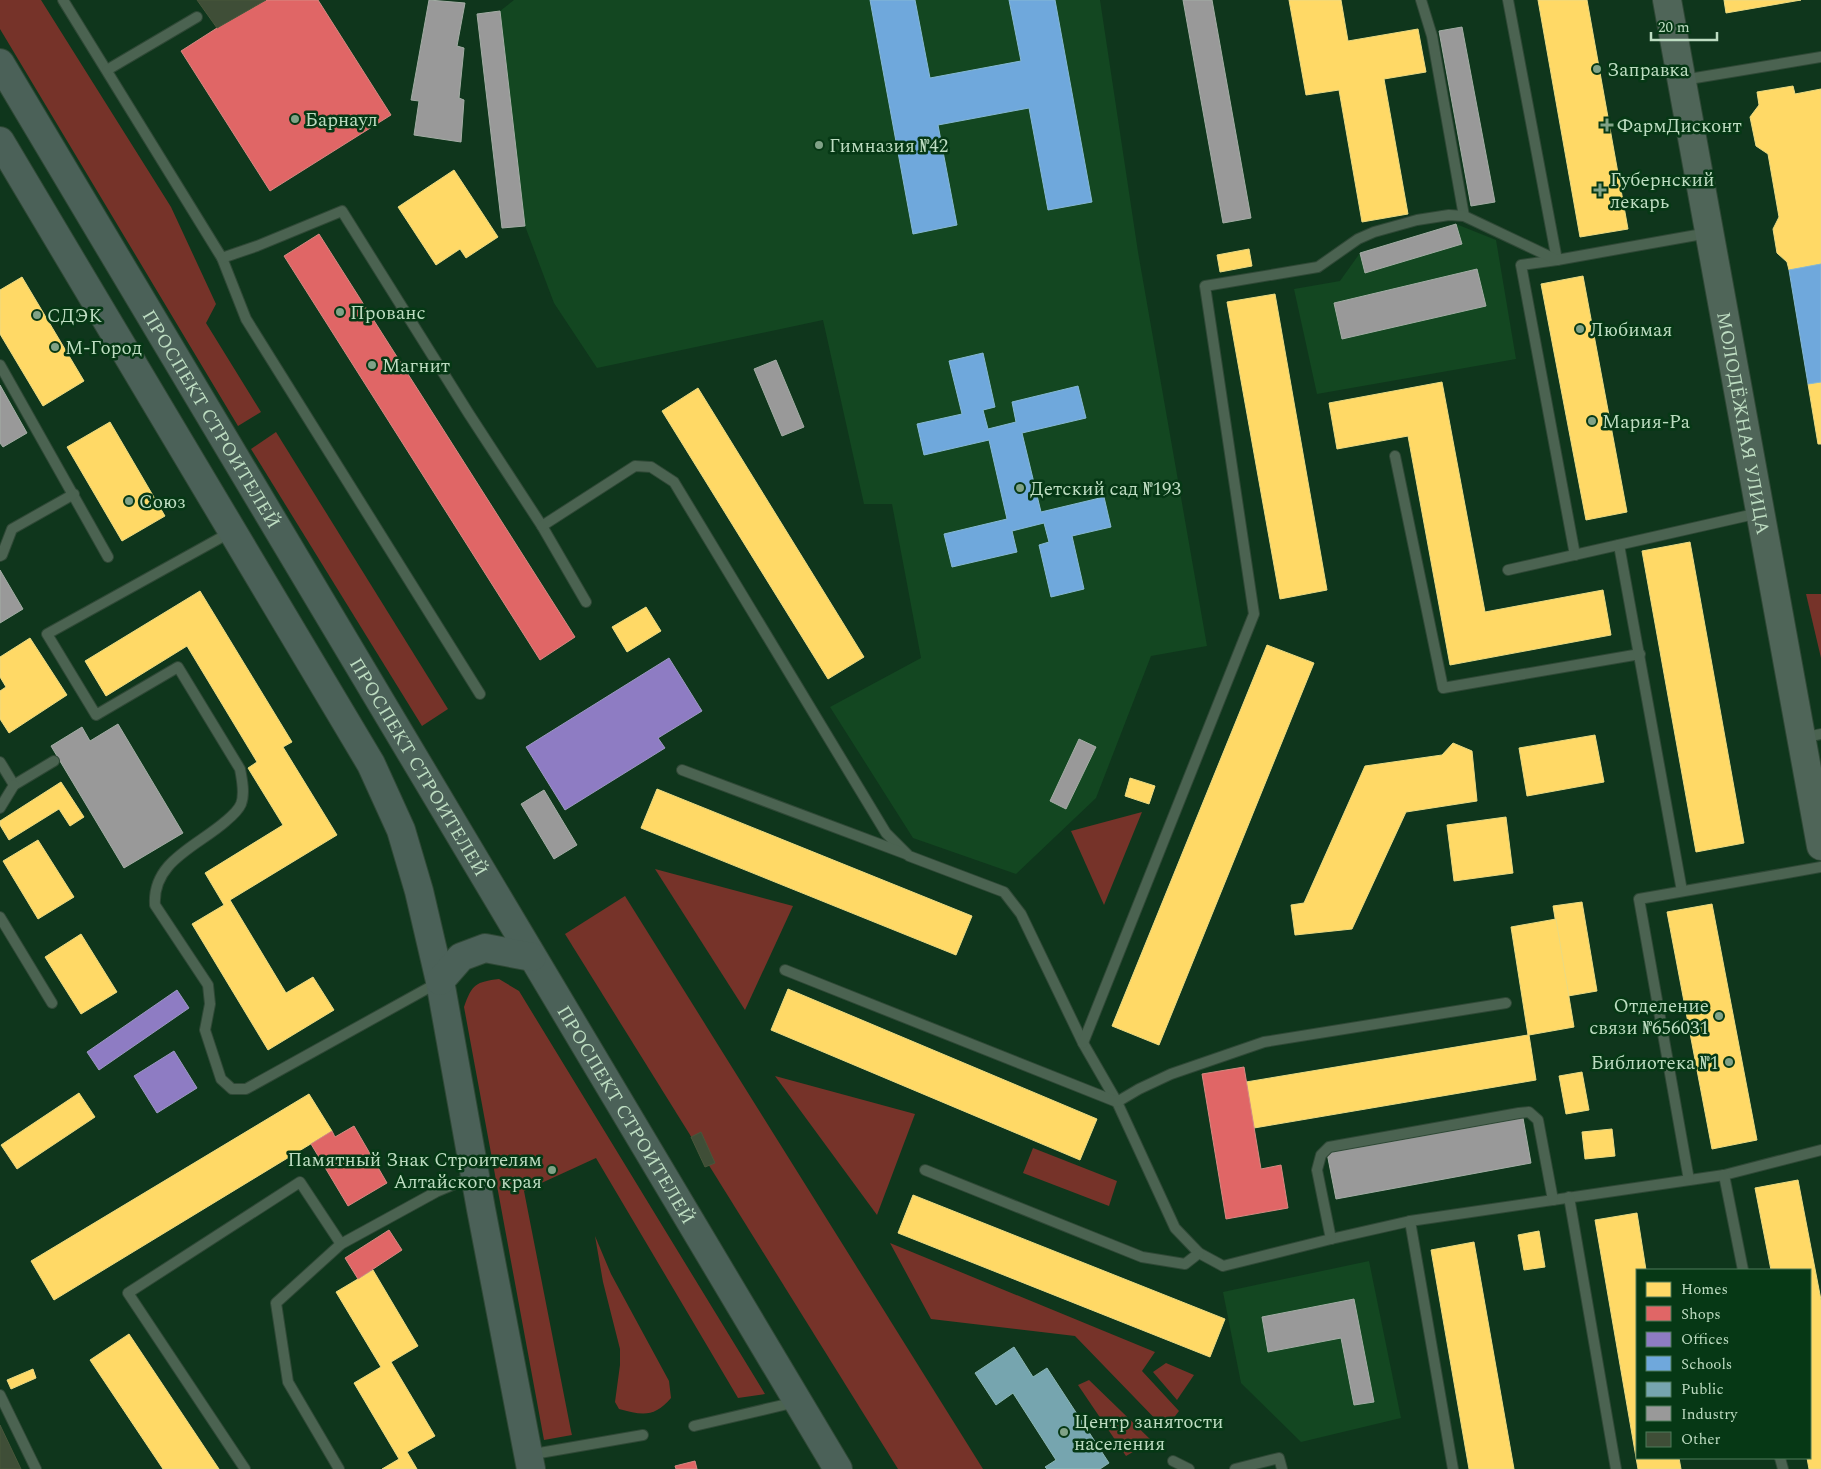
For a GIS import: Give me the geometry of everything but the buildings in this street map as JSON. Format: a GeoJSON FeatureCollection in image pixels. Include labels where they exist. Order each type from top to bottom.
{"type":"FeatureCollection","features":[{"type":"Feature","properties":{"kind":"main road","name":"ПРОСПЕКТ СТРОИТЕЛЕЙ"},"geometry":{"type":"LineString","coordinates":[[0,63],[838,1469]]}},
{"type":"Feature","properties":{"kind":"main road","name":"ПРОСПЕКТ СТРОИТЕЛЕЙ"},"geometry":{"type":"LineString","coordinates":[[0,140],[371,764],[401,830],[419,891],[440,981],[530,1462]]}},
{"type":"Feature","properties":{"kind":"main road"},"geometry":{"type":"LineString","coordinates":[[440,981],[461,957],[485,948],[532,957]]}},
{"type":"Feature","properties":{"kind":"street","name":"МОЛОДЁЖНАЯ УЛИЦА"},"geometry":{"type":"LineString","coordinates":[[1667,0],[1760,513],[1811,736],[1821,846]]}},
{"type":"Feature","properties":{"kind":"lane"},"geometry":{"type":"LineString","coordinates":[[64,0],[222,258],[246,319],[480,694]]}},
{"type":"Feature","properties":{"kind":"lane"},"geometry":{"type":"LineString","coordinates":[[1421,0],[1432,36],[1464,216]]}},
{"type":"Feature","properties":{"kind":"lane"},"geometry":{"type":"LineString","coordinates":[[1508,0],[1557,260]]}},
{"type":"Feature","properties":{"kind":"lane"},"geometry":{"type":"LineString","coordinates":[[107,70],[197,17]]}},
{"type":"Feature","properties":{"kind":"lane"},"geometry":{"type":"LineString","coordinates":[[1682,80],[1821,58]]}},
{"type":"Feature","properties":{"kind":"lane"},"geometry":{"type":"LineString","coordinates":[[222,258],[257,246],[342,211],[469,414],[542,526],[586,602]]}},
{"type":"Feature","properties":{"kind":"lane"},"geometry":{"type":"LineString","coordinates":[[1084,1043],[1254,614],[1204,286],[1318,267],[1358,239],[1374,232],[1417,220],[1449,215],[1464,216],[1557,260]]}},
{"type":"Feature","properties":{"kind":"lane"},"geometry":{"type":"LineString","coordinates":[[1575,555],[1521,265],[1709,232]]}},
{"type":"Feature","properties":{"kind":"lane"},"geometry":{"type":"LineString","coordinates":[[0,364],[108,557]]}},
{"type":"Feature","properties":{"kind":"lane"},"geometry":{"type":"LineString","coordinates":[[1395,456],[1443,688],[1640,654]]}},
{"type":"Feature","properties":{"kind":"lane"},"geometry":{"type":"LineString","coordinates":[[542,526],[635,466],[651,467],[674,482],[886,833],[909,856]]}},
{"type":"Feature","properties":{"kind":"lane"},"geometry":{"type":"LineString","coordinates":[[0,556],[12,529],[74,494]]}},
{"type":"Feature","properties":{"kind":"lane"},"geometry":{"type":"LineString","coordinates":[[1508,570],[1760,513]]}},
{"type":"Feature","properties":{"kind":"lane"},"geometry":{"type":"LineString","coordinates":[[233,531],[47,634],[96,716],[178,667],[240,769],[242,802],[236,813],[174,860],[160,877],[154,892],[155,905],[208,985],[210,1004],[205,1030],[221,1079],[232,1089],[246,1089],[440,981]]}},
{"type":"Feature","properties":{"kind":"lane"},"geometry":{"type":"LineString","coordinates":[[1619,545],[1682,891]]}},
{"type":"Feature","properties":{"kind":"lane"},"geometry":{"type":"LineString","coordinates":[[0,808],[14,785],[54,761]]}},
{"type":"Feature","properties":{"kind":"lane"},"geometry":{"type":"LineString","coordinates":[[0,762],[14,785]]}},
{"type":"Feature","properties":{"kind":"lane"},"geometry":{"type":"LineString","coordinates":[[682,770],[1004,892],[1021,914],[1084,1043],[1117,1102],[1174,1228],[1199,1253],[1223,1266],[1410,1221],[1724,1175],[1821,1150]]}},
{"type":"Feature","properties":{"kind":"lane"},"geometry":{"type":"LineString","coordinates":[[1689,1180],[1639,899],[1821,867]]}},
{"type":"Feature","properties":{"kind":"lane"},"geometry":{"type":"LineString","coordinates":[[0,917],[52,1003]]}},
{"type":"Feature","properties":{"kind":"lane"},"geometry":{"type":"LineString","coordinates":[[785,970],[1117,1102]]}},
{"type":"Feature","properties":{"kind":"lane"},"geometry":{"type":"LineString","coordinates":[[1117,1102],[1171,1074],[1264,1042],[1506,1002]]}},
{"type":"Feature","properties":{"kind":"lane"},"geometry":{"type":"LineString","coordinates":[[1331,1239],[1317,1170],[1321,1154],[1329,1147],[1519,1112],[1529,1112],[1538,1120],[1553,1200]]}},
{"type":"Feature","properties":{"kind":"lane"},"geometry":{"type":"LineString","coordinates":[[925,1170],[1142,1257],[1185,1264],[1199,1253]]}},
{"type":"Feature","properties":{"kind":"lane"},"geometry":{"type":"LineString","coordinates":[[339,1469],[288,1382],[276,1303],[341,1244],[436,1192],[475,1175]]}},
{"type":"Feature","properties":{"kind":"lane"},"geometry":{"type":"LineString","coordinates":[[1724,1175],[1743,1269]]}},
{"type":"Feature","properties":{"kind":"lane"},"geometry":{"type":"LineString","coordinates":[[245,1469],[128,1294],[300,1182],[341,1244]]}},
{"type":"Feature","properties":{"kind":"lane"},"geometry":{"type":"LineString","coordinates":[[1568,1197],[1616,1469]]}},
{"type":"Feature","properties":{"kind":"lane"},"geometry":{"type":"LineString","coordinates":[[1410,1221],[1453,1469]]}},
{"type":"Feature","properties":{"kind":"lane"},"geometry":{"type":"LineString","coordinates":[[0,1395],[36,1469]]}},
{"type":"Feature","properties":{"kind":"lane"},"geometry":{"type":"LineString","coordinates":[[694,1426],[797,1401]]}},
{"type":"Feature","properties":{"kind":"lane"},"geometry":{"type":"LineString","coordinates":[[530,1462],[643,1435]]}},
{"type":"Feature","properties":{"kind":"lane"},"geometry":{"type":"LineString","coordinates":[[1235,1469],[1279,1458],[1282,1469]]}},
{"type":"Feature","properties":{"kind":"lane"},"geometry":{"type":"LineString","coordinates":[[1173,1460],[1189,1469]]}},
{"type":"Feature","properties":{"kind":"shaded area"},"geometry":{"type":"Polygon","coordinates":[[[0,0],[41,0],[171,207],[216,304],[206,323],[261,412],[238,426],[0,29],[0,0]]]}},
{"type":"Feature","properties":{"kind":"shaded area"},"geometry":{"type":"Polygon","coordinates":[[[514,0],[1100,0],[1138,252],[1207,646],[1151,656],[1096,798],[1016,874],[913,838],[830,707],[921,658],[892,504],[864,504],[823,320],[597,368],[554,303],[525,226],[500,11],[514,0]]]}},
{"type":"Feature","properties":{"kind":"shaded area"},"geometry":{"type":"Polygon","coordinates":[[[1456,224],[1496,240],[1516,359],[1317,394],[1294,289],[1340,281],[1360,253],[1456,224]]]}},
{"type":"Feature","properties":{"kind":"shaded area"},"geometry":{"type":"Polygon","coordinates":[[[276,432],[448,709],[422,726],[251,449],[276,432]]]}},
{"type":"Feature","properties":{"kind":"shaded area"},"geometry":{"type":"Polygon","coordinates":[[[1806,594],[1821,594],[1821,658],[1806,594]]]}},
{"type":"Feature","properties":{"kind":"shaded area"},"geometry":{"type":"Polygon","coordinates":[[[1142,812],[1104,905],[1071,831],[1142,812]]]}},
{"type":"Feature","properties":{"kind":"shaded area"},"geometry":{"type":"Polygon","coordinates":[[[655,869],[793,906],[745,1010],[655,869]]]}},
{"type":"Feature","properties":{"kind":"shaded area"},"geometry":{"type":"Polygon","coordinates":[[[625,896],[983,1469],[898,1469],[565,934],[625,896]]]}},
{"type":"Feature","properties":{"kind":"shaded area"},"geometry":{"type":"Polygon","coordinates":[[[499,979],[519,991],[765,1394],[738,1398],[596,1158],[524,1191],[572,1435],[544,1440],[464,1007],[470,993],[476,986],[485,981],[499,979]]]}},
{"type":"Feature","properties":{"kind":"shaded area"},"geometry":{"type":"Polygon","coordinates":[[[775,1076],[915,1114],[877,1215],[775,1076]]]}},
{"type":"Feature","properties":{"kind":"shaded area"},"geometry":{"type":"Polygon","coordinates":[[[1033,1148],[1117,1181],[1109,1206],[1023,1173],[1033,1148]]]}},
{"type":"Feature","properties":{"kind":"shaded area"},"geometry":{"type":"Polygon","coordinates":[[[595,1236],[611,1274],[669,1381],[671,1398],[653,1412],[634,1413],[619,1409],[615,1402],[620,1365],[620,1349],[603,1282],[595,1236]]]}},
{"type":"Feature","properties":{"kind":"shaded area"},"geometry":{"type":"Polygon","coordinates":[[[890,1243],[1155,1352],[1142,1371],[1179,1411],[1165,1429],[1075,1336],[931,1319],[890,1243]]]}},
{"type":"Feature","properties":{"kind":"shaded area"},"geometry":{"type":"Polygon","coordinates":[[[1369,1261],[1401,1418],[1301,1442],[1241,1383],[1223,1292],[1369,1261]]]}},
{"type":"Feature","properties":{"kind":"shaded area"},"geometry":{"type":"Polygon","coordinates":[[[1166,1363],[1194,1375],[1177,1400],[1153,1372],[1166,1363]]]}},
{"type":"Feature","properties":{"kind":"shaded area"},"geometry":{"type":"Polygon","coordinates":[[[1089,1380],[1152,1441],[1126,1456],[1078,1385],[1089,1380]]]}},
{"type":"Feature","properties":{"kind":"place","name":"Заправка"},"geometry":{"type":"Point","coordinates":[1597,69]}},
{"type":"Feature","properties":{"kind":"place","name":"Барнаул"},"geometry":{"type":"Point","coordinates":[295,119]}},
{"type":"Feature","properties":{"kind":"place","name":"ФармДисконт"},"geometry":{"type":"Point","coordinates":[1607,125]}},
{"type":"Feature","properties":{"kind":"place","name":"Гимназия №42"},"geometry":{"type":"Point","coordinates":[819,145]}},
{"type":"Feature","properties":{"kind":"place","name":"Губернский лекарь"},"geometry":{"type":"Point","coordinates":[1600,190]}},
{"type":"Feature","properties":{"kind":"place","name":"Прованс"},"geometry":{"type":"Point","coordinates":[340,312]}},
{"type":"Feature","properties":{"kind":"place","name":"СДЭК"},"geometry":{"type":"Point","coordinates":[37,315]}},
{"type":"Feature","properties":{"kind":"place","name":"Любимая"},"geometry":{"type":"Point","coordinates":[1580,329]}},
{"type":"Feature","properties":{"kind":"place","name":"М-Город"},"geometry":{"type":"Point","coordinates":[55,347]}},
{"type":"Feature","properties":{"kind":"place","name":"Магнит"},"geometry":{"type":"Point","coordinates":[372,365]}},
{"type":"Feature","properties":{"kind":"place","name":"Мария-Ра"},"geometry":{"type":"Point","coordinates":[1592,421]}},
{"type":"Feature","properties":{"kind":"place","name":"Детский сад №193"},"geometry":{"type":"Point","coordinates":[1020,488]}},
{"type":"Feature","properties":{"kind":"place","name":"Союз"},"geometry":{"type":"Point","coordinates":[129,501]}},
{"type":"Feature","properties":{"kind":"place","name":"Отделение связи №656031"},"geometry":{"type":"Point","coordinates":[1719,1016]}},
{"type":"Feature","properties":{"kind":"place","name":"Библиотека №1"},"geometry":{"type":"Point","coordinates":[1729,1062]}},
{"type":"Feature","properties":{"kind":"place","name":"Памятный Знак Строителям Алтайского края"},"geometry":{"type":"Point","coordinates":[552,1170]}},
{"type":"Feature","properties":{"kind":"place","name":"Центр занятости населения"},"geometry":{"type":"Point","coordinates":[1064,1432]}}]}
